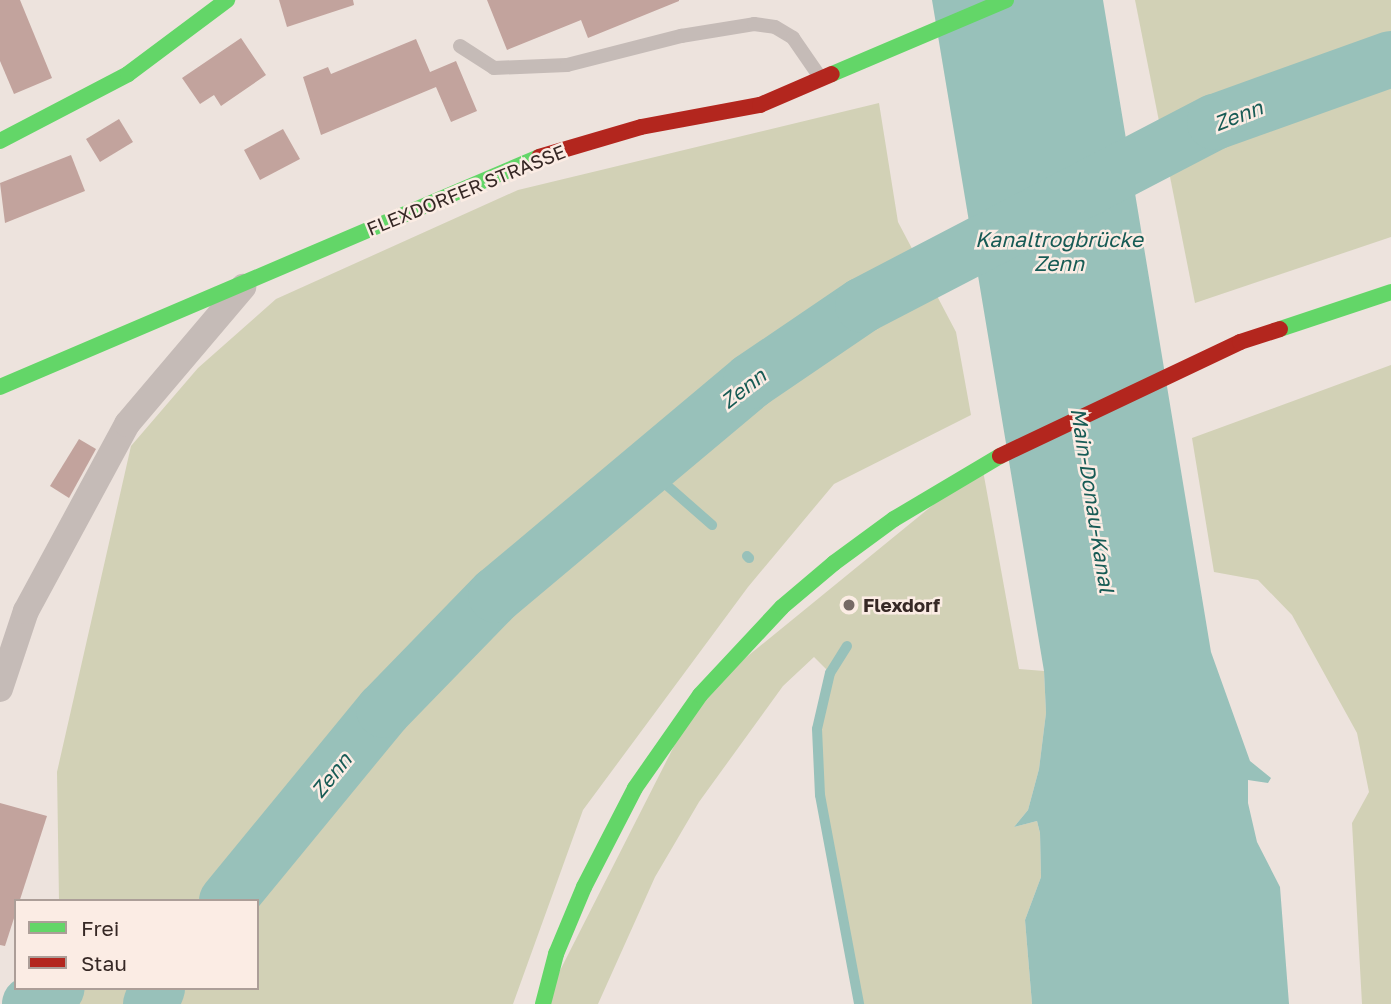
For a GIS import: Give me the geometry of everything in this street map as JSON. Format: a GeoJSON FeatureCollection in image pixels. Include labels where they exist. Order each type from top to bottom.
{"type":"FeatureCollection","features":[{"type":"Feature","properties":{"kind":"street"},"geometry":{"type":"LineString","coordinates":[[0,141],[128,74],[227,0]]}},
{"type":"Feature","properties":{"kind":"street","name":"FLEXDORFER STRASSE"},"geometry":{"type":"LineString","coordinates":[[0,387],[245,285],[535,158],[641,127],[760,105],[1006,0]]}},
{"type":"Feature","properties":{"kind":"street","name":"FLEXDORFER STRASSE"},"geometry":{"type":"LineString","coordinates":[[0,689],[26,611],[127,424],[245,285]]}},
{"type":"Feature","properties":{"kind":"street"},"geometry":{"type":"LineString","coordinates":[[543,1004],[584,887],[635,788],[700,695],[782,607],[834,563],[894,519],[982,465],[1240,342],[1391,292]]}},
{"type":"Feature","properties":{"kind":"lane"},"geometry":{"type":"LineString","coordinates":[[460,46],[494,68],[567,65],[681,36],[754,24],[775,27],[793,38],[822,80]]}},
{"type":"Feature","properties":{"kind":"green space"},"geometry":{"type":"Polygon","coordinates":[[[1135,0],[1391,0],[1391,237],[1195,303],[1135,0]]]}},
{"type":"Feature","properties":{"kind":"green space"},"geometry":{"type":"Polygon","coordinates":[[[879,103],[898,222],[956,332],[971,415],[834,484],[748,587],[583,810],[513,1004],[41,1004],[49,990],[259,990],[259,899],[59,899],[57,772],[131,446],[198,368],[276,299],[518,190],[879,103]]]}},
{"type":"Feature","properties":{"kind":"green space"},"geometry":{"type":"Polygon","coordinates":[[[1391,365],[1391,1004],[1362,1004],[1352,823],[1369,792],[1357,733],[1292,615],[1258,580],[1214,572],[1192,438],[1391,365]]]}},
{"type":"Feature","properties":{"kind":"green space"},"geometry":{"type":"Polygon","coordinates":[[[982,465],[1019,669],[1044,671],[1046,713],[1039,769],[1028,810],[1014,827],[1037,821],[1040,833],[1041,877],[1025,920],[1032,1004],[859,1004],[820,795],[817,729],[830,673],[814,657],[783,686],[699,802],[655,877],[598,1004],[543,1004],[700,695],[982,465]]]}},
{"type":"Feature","properties":{"kind":"water"},"geometry":{"type":"Polygon","coordinates":[[[932,0],[1103,0],[1211,652],[1250,761],[1271,778],[1268,783],[1248,780],[1248,803],[1257,842],[1280,887],[1289,1004],[1032,1004],[1025,920],[1041,877],[1040,833],[1037,821],[1014,827],[1028,810],[1039,769],[1046,713],[1044,671],[932,0]]]}},
{"type":"Feature","properties":{"kind":"building"},"geometry":{"type":"Polygon","coordinates":[[[0,0],[20,0],[52,78],[14,94],[0,61],[0,0]]]}},
{"type":"Feature","properties":{"kind":"building"},"geometry":{"type":"Polygon","coordinates":[[[279,0],[353,0],[354,5],[287,27],[279,0]]]}},
{"type":"Feature","properties":{"kind":"building"},"geometry":{"type":"Polygon","coordinates":[[[487,0],[679,1],[588,38],[581,20],[507,50],[487,0]]]}},
{"type":"Feature","properties":{"kind":"building"},"geometry":{"type":"Polygon","coordinates":[[[241,38],[266,75],[221,106],[214,95],[200,104],[182,78],[241,38]]]}},
{"type":"Feature","properties":{"kind":"building"},"geometry":{"type":"Polygon","coordinates":[[[416,39],[430,72],[456,61],[477,111],[451,122],[436,87],[321,135],[303,77],[328,67],[331,74],[416,39]]]}},
{"type":"Feature","properties":{"kind":"building"},"geometry":{"type":"Polygon","coordinates":[[[119,119],[133,142],[100,162],[86,139],[119,119]]]}},
{"type":"Feature","properties":{"kind":"building"},"geometry":{"type":"Polygon","coordinates":[[[283,129],[300,159],[260,180],[244,150],[283,129]]]}},
{"type":"Feature","properties":{"kind":"building"},"geometry":{"type":"Polygon","coordinates":[[[71,155],[85,191],[5,223],[0,183],[71,155]]]}},
{"type":"Feature","properties":{"kind":"building"},"geometry":{"type":"Polygon","coordinates":[[[79,439],[96,449],[69,498],[50,486],[79,439]]]}},
{"type":"Feature","properties":{"kind":"building"},"geometry":{"type":"Polygon","coordinates":[[[0,803],[47,816],[20,899],[14,899],[14,918],[5,946],[0,945],[0,803]]]}},
{"type":"Feature","properties":{"kind":"waterway","name":"Zenn"},"geometry":{"type":"LineString","coordinates":[[229,899],[384,710],[496,595],[751,381],[863,305],[1215,122],[1391,59]]}},
{"type":"Feature","properties":{"kind":"waterway"},"geometry":{"type":"LineString","coordinates":[[646,467],[712,525]]}},
{"type":"Feature","properties":{"kind":"waterway"},"geometry":{"type":"LineString","coordinates":[[847,646],[830,673],[817,729],[820,795],[859,1004]]}},
{"type":"Feature","properties":{"kind":"waterway","name":"Zenn"},"geometry":{"type":"LineString","coordinates":[[30,1004],[54,990]]}},
{"type":"Feature","properties":{"kind":"waterway","name":"Zenn"},"geometry":{"type":"LineString","coordinates":[[151,1004],[156,990]]}},
{"type":"Feature","properties":{"kind":"traffic: fast"},"geometry":{"type":"LineString","coordinates":[[0,141],[128,74],[227,0]]}},
{"type":"Feature","properties":{"kind":"traffic: fast"},"geometry":{"type":"LineString","coordinates":[[832,74],[1006,0]]}},
{"type":"Feature","properties":{"kind":"traffic: fast"},"geometry":{"type":"LineString","coordinates":[[0,387],[539,157]]}},
{"type":"Feature","properties":{"kind":"traffic: fast"},"geometry":{"type":"LineString","coordinates":[[1280,329],[1391,292]]}},
{"type":"Feature","properties":{"kind":"traffic: fast"},"geometry":{"type":"LineString","coordinates":[[543,1004],[556,954],[584,887],[635,788],[700,695],[782,607],[834,563],[894,519],[1000,456]]}},
{"type":"Feature","properties":{"kind":"traffic: jam"},"geometry":{"type":"LineString","coordinates":[[539,157],[641,127],[760,105],[832,74]]}},
{"type":"Feature","properties":{"kind":"traffic: jam"},"geometry":{"type":"LineString","coordinates":[[1000,456],[1240,342],[1280,329]]}},
{"type":"Feature","properties":{"kind":"place","name":"Flexdorf"},"geometry":{"type":"Point","coordinates":[849,605]}},
{"type":"Feature","properties":{"kind":"water label","name":"Kanaltrogbrücke Zenn"},"geometry":{"type":"Point","coordinates":[1059,251]}},
{"type":"Feature","properties":{"kind":"water label","name":"Main-Donau-Kanal"},"geometry":{"type":"Point","coordinates":[1093,500]}}]}
